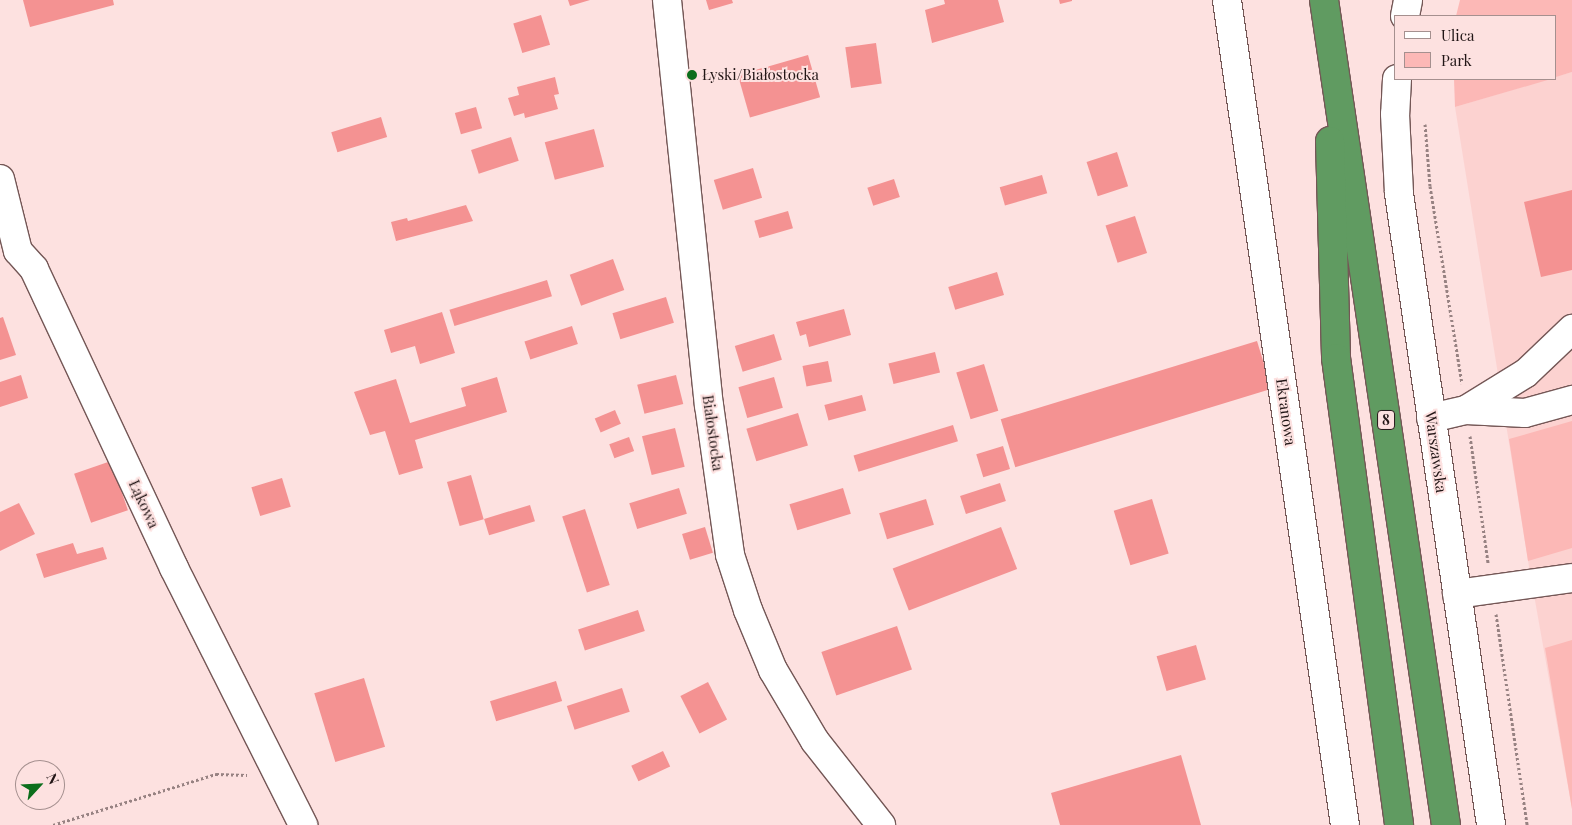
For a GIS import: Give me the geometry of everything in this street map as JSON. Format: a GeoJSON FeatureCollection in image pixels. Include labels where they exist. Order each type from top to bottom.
{"type":"FeatureCollection","features":[{"type":"Feature","properties":{"kind":"highway","name":"8"},"geometry":{"type":"LineString","coordinates":[[1326,8],[1336,358],[1397,819]]}},
{"type":"Feature","properties":{"kind":"highway","name":"8"},"geometry":{"type":"LineString","coordinates":[[1326,8],[1446,825]]}},
{"type":"Feature","properties":{"kind":"street","name":"Białostocka"},"geometry":{"type":"LineString","coordinates":[[667,0],[708,395],[730,555],[748,610],[773,670],[816,741],[881,825]]}},
{"type":"Feature","properties":{"kind":"street","name":"Ekranowa"},"geometry":{"type":"LineString","coordinates":[[1228,0],[1345,825]]}},
{"type":"Feature","properties":{"kind":"street"},"geometry":{"type":"LineString","coordinates":[[1405,15],[1408,0]]}},
{"type":"Feature","properties":{"kind":"street","name":"Warszawska"},"geometry":{"type":"LineString","coordinates":[[1397,80],[1395,114],[1399,194],[1491,825]]}},
{"type":"Feature","properties":{"kind":"street","name":"Łąkowa"},"geometry":{"type":"LineString","coordinates":[[0,179],[9,254],[34,269],[174,568],[303,825]]}},
{"type":"Feature","properties":{"kind":"street"},"geometry":{"type":"LineString","coordinates":[[1466,410],[1526,373],[1572,329]]}},
{"type":"Feature","properties":{"kind":"street"},"geometry":{"type":"LineString","coordinates":[[1431,418],[1466,410],[1525,413],[1572,400]]}},
{"type":"Feature","properties":{"kind":"street"},"geometry":{"type":"LineString","coordinates":[[1457,594],[1572,578]]}},
{"type":"Feature","properties":{"kind":"path"},"geometry":{"type":"LineString","coordinates":[[1424,118],[1430,186],[1466,410],[1527,825]]}},
{"type":"Feature","properties":{"kind":"path"},"geometry":{"type":"LineString","coordinates":[[53,825],[216,774],[254,775],[283,786]]}},
{"type":"Feature","properties":{"kind":"shaded area"},"geometry":{"type":"Polygon","coordinates":[[[1572,72],[1572,809],[1528,561],[1455,107],[1545,80],[1557,80],[1557,76],[1572,72]]]}},
{"type":"Feature","properties":{"kind":"green space"},"geometry":{"type":"Polygon","coordinates":[[[1460,0],[1572,0],[1572,72],[1557,77],[1557,15],[1456,15],[1460,0]]]}},
{"type":"Feature","properties":{"kind":"green space"},"geometry":{"type":"Polygon","coordinates":[[[1454,80],[1548,80],[1455,107],[1454,80]]]}},
{"type":"Feature","properties":{"kind":"green space"},"geometry":{"type":"Polygon","coordinates":[[[1572,421],[1572,548],[1528,561],[1509,439],[1572,421]]]}},
{"type":"Feature","properties":{"kind":"green space"},"geometry":{"type":"Polygon","coordinates":[[[1572,640],[1572,809],[1545,648],[1572,640]]]}},
{"type":"Feature","properties":{"kind":"building"},"geometry":{"type":"Polygon","coordinates":[[[23,0],[113,0],[114,5],[30,27],[23,0]]]}},
{"type":"Feature","properties":{"kind":"building"},"geometry":{"type":"Polygon","coordinates":[[[568,0],[590,0],[570,6],[568,0]]]}},
{"type":"Feature","properties":{"kind":"building"},"geometry":{"type":"Polygon","coordinates":[[[706,0],[732,0],[733,3],[709,10],[706,0]]]}},
{"type":"Feature","properties":{"kind":"building"},"geometry":{"type":"Polygon","coordinates":[[[944,0],[998,0],[1004,22],[932,43],[925,10],[945,4],[944,0]]]}},
{"type":"Feature","properties":{"kind":"building"},"geometry":{"type":"Polygon","coordinates":[[[1059,0],[1072,0],[1072,1],[1060,4],[1059,0]]]}},
{"type":"Feature","properties":{"kind":"building"},"geometry":{"type":"Polygon","coordinates":[[[541,15],[550,45],[522,53],[513,23],[541,15]]]}},
{"type":"Feature","properties":{"kind":"building"},"geometry":{"type":"Polygon","coordinates":[[[876,43],[882,84],[851,88],[845,47],[876,43]]]}},
{"type":"Feature","properties":{"kind":"building"},"geometry":{"type":"Polygon","coordinates":[[[808,55],[820,97],[750,117],[738,75],[808,55]]]}},
{"type":"Feature","properties":{"kind":"building"},"geometry":{"type":"Polygon","coordinates":[[[555,77],[559,94],[554,95],[558,109],[525,118],[524,113],[514,116],[508,98],[519,95],[517,87],[555,77]]]}},
{"type":"Feature","properties":{"kind":"building"},"geometry":{"type":"Polygon","coordinates":[[[476,107],[482,128],[461,134],[455,113],[476,107]]]}},
{"type":"Feature","properties":{"kind":"building"},"geometry":{"type":"Polygon","coordinates":[[[381,117],[387,137],[337,152],[331,132],[381,117]]]}},
{"type":"Feature","properties":{"kind":"building"},"geometry":{"type":"Polygon","coordinates":[[[594,129],[604,167],[555,180],[545,142],[594,129]]]}},
{"type":"Feature","properties":{"kind":"building"},"geometry":{"type":"Polygon","coordinates":[[[511,137],[519,161],[479,174],[471,150],[511,137]]]}},
{"type":"Feature","properties":{"kind":"building"},"geometry":{"type":"Polygon","coordinates":[[[1117,152],[1128,186],[1098,196],[1087,162],[1117,152]]]}},
{"type":"Feature","properties":{"kind":"building"},"geometry":{"type":"Polygon","coordinates":[[[753,168],[762,198],[723,210],[714,180],[753,168]]]}},
{"type":"Feature","properties":{"kind":"building"},"geometry":{"type":"Polygon","coordinates":[[[1042,175],[1047,193],[1005,205],[1000,187],[1042,175]]]}},
{"type":"Feature","properties":{"kind":"building"},"geometry":{"type":"Polygon","coordinates":[[[894,179],[900,197],[873,206],[867,188],[894,179]]]}},
{"type":"Feature","properties":{"kind":"building"},"geometry":{"type":"Polygon","coordinates":[[[1572,190],[1572,270],[1541,277],[1524,202],[1572,190]]]}},
{"type":"Feature","properties":{"kind":"building"},"geometry":{"type":"Polygon","coordinates":[[[466,205],[473,221],[396,241],[391,222],[407,218],[408,221],[466,205]]]}},
{"type":"Feature","properties":{"kind":"building"},"geometry":{"type":"Polygon","coordinates":[[[788,211],[793,228],[759,238],[754,221],[788,211]]]}},
{"type":"Feature","properties":{"kind":"building"},"geometry":{"type":"Polygon","coordinates":[[[1135,216],[1147,253],[1118,263],[1106,226],[1135,216]]]}},
{"type":"Feature","properties":{"kind":"building"},"geometry":{"type":"Polygon","coordinates":[[[613,259],[624,290],[581,306],[570,275],[613,259]]]}},
{"type":"Feature","properties":{"kind":"building"},"geometry":{"type":"Polygon","coordinates":[[[997,272],[1004,295],[955,310],[948,287],[997,272]]]}},
{"type":"Feature","properties":{"kind":"building"},"geometry":{"type":"Polygon","coordinates":[[[547,280],[552,296],[454,326],[449,310],[547,280]]]}},
{"type":"Feature","properties":{"kind":"building"},"geometry":{"type":"Polygon","coordinates":[[[666,297],[674,323],[620,339],[612,313],[666,297]]]}},
{"type":"Feature","properties":{"kind":"building"},"geometry":{"type":"Polygon","coordinates":[[[844,309],[851,335],[809,347],[806,334],[800,336],[796,322],[844,309]]]}},
{"type":"Feature","properties":{"kind":"building"},"geometry":{"type":"Polygon","coordinates":[[[442,312],[455,353],[420,364],[415,346],[391,353],[384,330],[442,312]]]}},
{"type":"Feature","properties":{"kind":"building"},"geometry":{"type":"Polygon","coordinates":[[[3,317],[16,355],[0,360],[0,318],[3,317]]]}},
{"type":"Feature","properties":{"kind":"building"},"geometry":{"type":"Polygon","coordinates":[[[572,326],[578,344],[530,360],[524,341],[572,326]]]}},
{"type":"Feature","properties":{"kind":"building"},"geometry":{"type":"Polygon","coordinates":[[[774,334],[782,360],[743,372],[735,346],[774,334]]]}},
{"type":"Feature","properties":{"kind":"building"},"geometry":{"type":"Polygon","coordinates":[[[1257,341],[1272,389],[1015,467],[1001,419],[1257,341]]]}},
{"type":"Feature","properties":{"kind":"building"},"geometry":{"type":"Polygon","coordinates":[[[935,352],[940,372],[894,384],[888,364],[935,352]]]}},
{"type":"Feature","properties":{"kind":"building"},"geometry":{"type":"Polygon","coordinates":[[[828,361],[832,382],[806,387],[802,366],[828,361]]]}},
{"type":"Feature","properties":{"kind":"building"},"geometry":{"type":"Polygon","coordinates":[[[984,364],[998,411],[971,419],[956,372],[984,364]]]}},
{"type":"Feature","properties":{"kind":"building"},"geometry":{"type":"Polygon","coordinates":[[[21,375],[28,398],[0,407],[0,382],[21,375]]]}},
{"type":"Feature","properties":{"kind":"building"},"geometry":{"type":"Polygon","coordinates":[[[676,375],[683,404],[644,414],[637,385],[676,375]]]}},
{"type":"Feature","properties":{"kind":"building"},"geometry":{"type":"Polygon","coordinates":[[[497,377],[507,412],[415,440],[423,468],[399,475],[385,431],[370,435],[354,392],[396,379],[410,423],[466,406],[461,388],[497,377]]]}},
{"type":"Feature","properties":{"kind":"building"},"geometry":{"type":"Polygon","coordinates":[[[774,377],[783,408],[747,418],[738,387],[774,377]]]}},
{"type":"Feature","properties":{"kind":"building"},"geometry":{"type":"Polygon","coordinates":[[[862,395],[866,410],[828,421],[824,405],[862,395]]]}},
{"type":"Feature","properties":{"kind":"building"},"geometry":{"type":"Polygon","coordinates":[[[615,410],[621,424],[601,432],[595,419],[615,410]]]}},
{"type":"Feature","properties":{"kind":"building"},"geometry":{"type":"Polygon","coordinates":[[[798,413],[808,446],[756,461],[746,429],[798,413]]]}},
{"type":"Feature","properties":{"kind":"building"},"geometry":{"type":"Polygon","coordinates":[[[953,425],[958,441],[859,472],[854,455],[953,425]]]}},
{"type":"Feature","properties":{"kind":"building"},"geometry":{"type":"Polygon","coordinates":[[[675,428],[685,467],[652,475],[642,436],[675,428]]]}},
{"type":"Feature","properties":{"kind":"building"},"geometry":{"type":"Polygon","coordinates":[[[629,437],[634,451],[614,458],[609,444],[629,437]]]}},
{"type":"Feature","properties":{"kind":"building"},"geometry":{"type":"Polygon","coordinates":[[[1003,446],[1010,469],[983,477],[976,454],[1003,446]]]}},
{"type":"Feature","properties":{"kind":"building"},"geometry":{"type":"Polygon","coordinates":[[[111,461],[128,510],[91,523],[74,474],[111,461]]]}},
{"type":"Feature","properties":{"kind":"building"},"geometry":{"type":"Polygon","coordinates":[[[471,475],[484,519],[460,526],[447,482],[471,475]]]}},
{"type":"Feature","properties":{"kind":"building"},"geometry":{"type":"Polygon","coordinates":[[[282,478],[291,507],[260,516],[251,487],[282,478]]]}},
{"type":"Feature","properties":{"kind":"building"},"geometry":{"type":"Polygon","coordinates":[[[1000,483],[1006,501],[966,514],[960,496],[1000,483]]]}},
{"type":"Feature","properties":{"kind":"building"},"geometry":{"type":"Polygon","coordinates":[[[679,488],[687,514],[637,529],[629,503],[679,488]]]}},
{"type":"Feature","properties":{"kind":"building"},"geometry":{"type":"Polygon","coordinates":[[[843,488],[851,514],[797,530],[789,504],[843,488]]]}},
{"type":"Feature","properties":{"kind":"building"},"geometry":{"type":"Polygon","coordinates":[[[926,499],[934,525],[887,539],[879,513],[926,499]]]}},
{"type":"Feature","properties":{"kind":"building"},"geometry":{"type":"Polygon","coordinates":[[[1152,499],[1169,554],[1130,565],[1114,511],[1152,499]]]}},
{"type":"Feature","properties":{"kind":"building"},"geometry":{"type":"Polygon","coordinates":[[[19,503],[35,534],[0,551],[0,512],[19,503]]]}},
{"type":"Feature","properties":{"kind":"building"},"geometry":{"type":"Polygon","coordinates":[[[530,505],[535,521],[489,535],[484,519],[530,505]]]}},
{"type":"Feature","properties":{"kind":"building"},"geometry":{"type":"Polygon","coordinates":[[[585,509],[610,585],[587,593],[562,516],[585,509]]]}},
{"type":"Feature","properties":{"kind":"building"},"geometry":{"type":"Polygon","coordinates":[[[705,527],[713,553],[690,560],[682,534],[705,527]]]}},
{"type":"Feature","properties":{"kind":"building"},"geometry":{"type":"Polygon","coordinates":[[[1001,527],[1017,569],[909,611],[893,569],[1001,527]]]}},
{"type":"Feature","properties":{"kind":"building"},"geometry":{"type":"Polygon","coordinates":[[[73,543],[77,554],[103,547],[107,559],[44,578],[36,554],[73,543]]]}},
{"type":"Feature","properties":{"kind":"building"},"geometry":{"type":"Polygon","coordinates":[[[638,610],[645,631],[585,650],[578,629],[638,610]]]}},
{"type":"Feature","properties":{"kind":"building"},"geometry":{"type":"Polygon","coordinates":[[[897,626],[912,669],[836,696],[821,652],[897,626]]]}},
{"type":"Feature","properties":{"kind":"building"},"geometry":{"type":"Polygon","coordinates":[[[1196,645],[1206,680],[1167,691],[1157,656],[1196,645]]]}},
{"type":"Feature","properties":{"kind":"building"},"geometry":{"type":"Polygon","coordinates":[[[364,678],[385,747],[335,762],[314,693],[364,678]]]}},
{"type":"Feature","properties":{"kind":"building"},"geometry":{"type":"Polygon","coordinates":[[[556,681],[562,701],[496,721],[490,701],[556,681]]]}},
{"type":"Feature","properties":{"kind":"building"},"geometry":{"type":"Polygon","coordinates":[[[708,682],[727,719],[699,733],[680,696],[708,682]]]}},
{"type":"Feature","properties":{"kind":"building"},"geometry":{"type":"Polygon","coordinates":[[[622,688],[630,712],[575,730],[567,706],[622,688]]]}},
{"type":"Feature","properties":{"kind":"building"},"geometry":{"type":"Polygon","coordinates":[[[663,751],[670,766],[638,781],[631,766],[663,751]]]}},
{"type":"Feature","properties":{"kind":"building"},"geometry":{"type":"Polygon","coordinates":[[[1181,755],[1201,825],[1060,825],[1051,793],[1181,755]]]}},
{"type":"Feature","properties":{"kind":"place","name":"Łyski/Białostocka"},"geometry":{"type":"Point","coordinates":[692,75]}}]}
